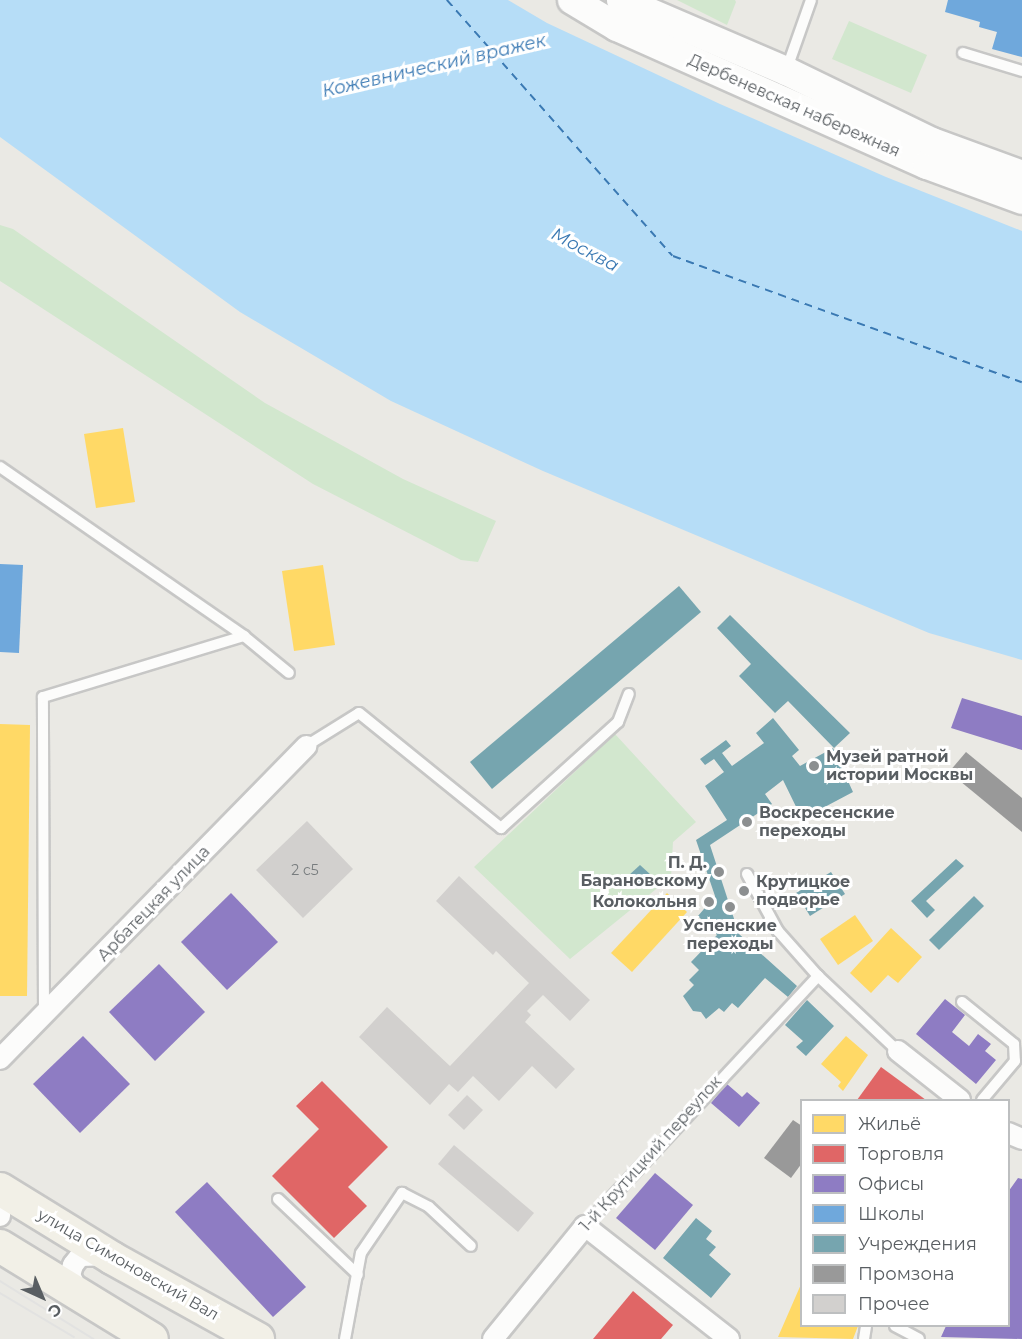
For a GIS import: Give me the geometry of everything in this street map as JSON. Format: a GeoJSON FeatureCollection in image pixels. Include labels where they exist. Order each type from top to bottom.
{"type":"FeatureCollection","features":[{"type":"Feature","properties":{"kind":"main road","name":"Дербеневская набережная"},"geometry":{"type":"LineString","coordinates":[[572,0],[617,27],[895,150],[1022,200]]}},
{"type":"Feature","properties":{"kind":"main road","name":"Дербеневская набережная"},"geometry":{"type":"LineString","coordinates":[[621,0],[786,71],[932,142],[1022,175]]}},
{"type":"Feature","properties":{"kind":"main road","name":"улица Симоновский Вал"},"geometry":{"type":"LineString","coordinates":[[0,1190],[112,1258],[258,1339]]}},
{"type":"Feature","properties":{"kind":"main road"},"geometry":{"type":"LineString","coordinates":[[0,1246],[88,1302],[153,1339]]}},
{"type":"Feature","properties":{"kind":"street","name":"Арбатецкая улица"},"geometry":{"type":"LineString","coordinates":[[0,1059],[44,1017],[306,747]]}},
{"type":"Feature","properties":{"kind":"street"},"geometry":{"type":"LineString","coordinates":[[898,1051],[958,1099]]}},
{"type":"Feature","properties":{"kind":"street"},"geometry":{"type":"LineString","coordinates":[[0,1190],[0,1216]]}},
{"type":"Feature","properties":{"kind":"street"},"geometry":{"type":"LineString","coordinates":[[585,1226],[729,1339]]}},
{"type":"Feature","properties":{"kind":"street","name":"1-й Крутицкий переулок"},"geometry":{"type":"LineString","coordinates":[[493,1339],[585,1226]]}},
{"type":"Feature","properties":{"kind":"street"},"geometry":{"type":"LineString","coordinates":[[88,1302],[72,1284],[73,1265],[89,1254],[112,1258]]}},
{"type":"Feature","properties":{"kind":"lane"},"geometry":{"type":"LineString","coordinates":[[786,71],[812,0]]}},
{"type":"Feature","properties":{"kind":"lane"},"geometry":{"type":"LineString","coordinates":[[963,53],[1022,71]]}},
{"type":"Feature","properties":{"kind":"lane"},"geometry":{"type":"LineString","coordinates":[[0,467],[244,636],[290,673]]}},
{"type":"Feature","properties":{"kind":"lane"},"geometry":{"type":"LineString","coordinates":[[44,1017],[43,697],[244,636]]}},
{"type":"Feature","properties":{"kind":"lane"},"geometry":{"type":"LineString","coordinates":[[306,747],[359,713],[501,828],[618,722],[629,694]]}},
{"type":"Feature","properties":{"kind":"lane"},"geometry":{"type":"LineString","coordinates":[[747,874],[778,931],[818,976],[898,1051]]}},
{"type":"Feature","properties":{"kind":"lane","name":"1-й Крутицкий переулок"},"geometry":{"type":"LineString","coordinates":[[585,1226],[818,976]]}},
{"type":"Feature","properties":{"kind":"lane"},"geometry":{"type":"LineString","coordinates":[[962,1002],[1014,1044],[1015,1061],[984,1099]]}},
{"type":"Feature","properties":{"kind":"lane"},"geometry":{"type":"LineString","coordinates":[[345,1339],[358,1275],[360,1253],[402,1193],[429,1207],[471,1246]]}},
{"type":"Feature","properties":{"kind":"lane"},"geometry":{"type":"LineString","coordinates":[[278,1199],[358,1275]]}},
{"type":"Feature","properties":{"kind":"lane"},"geometry":{"type":"LineString","coordinates":[[897,1327],[919,1339]]}},
{"type":"Feature","properties":{"kind":"green space"},"geometry":{"type":"Polygon","coordinates":[[[677,0],[735,0],[736,2],[727,25],[677,0]]]}},
{"type":"Feature","properties":{"kind":"green space"},"geometry":{"type":"Polygon","coordinates":[[[849,21],[927,55],[911,93],[832,59],[849,21]]]}},
{"type":"Feature","properties":{"kind":"green space"},"geometry":{"type":"Polygon","coordinates":[[[0,225],[13,229],[265,403],[403,479],[496,521],[478,562],[461,560],[313,484],[0,281],[0,225]]]}},
{"type":"Feature","properties":{"kind":"green space"},"geometry":{"type":"Polygon","coordinates":[[[615,734],[696,822],[673,842],[671,877],[570,959],[474,867],[615,734]]]}},
{"type":"Feature","properties":{"kind":"water"},"geometry":{"type":"Polygon","coordinates":[[[0,0],[508,0],[547,23],[720,104],[886,177],[1022,231],[1022,660],[929,633],[543,471],[391,401],[240,312],[0,137],[0,0]]]}},
{"type":"Feature","properties":{"kind":"building: Жильё"},"geometry":{"type":"Polygon","coordinates":[[[123,428],[135,502],[96,508],[84,434],[123,428]]]}},
{"type":"Feature","properties":{"kind":"building: Жильё"},"geometry":{"type":"Polygon","coordinates":[[[323,565],[335,645],[294,651],[282,571],[323,565]]]}},
{"type":"Feature","properties":{"kind":"building: Жильё"},"geometry":{"type":"Polygon","coordinates":[[[0,724],[30,725],[27,996],[0,996],[0,724]]]}},
{"type":"Feature","properties":{"kind":"building: Жильё"},"geometry":{"type":"Polygon","coordinates":[[[667,893],[687,912],[632,972],[611,953],[667,893]]]}},
{"type":"Feature","properties":{"kind":"building: Жильё"},"geometry":{"type":"Polygon","coordinates":[[[855,915],[873,941],[838,965],[820,939],[855,915]]]}},
{"type":"Feature","properties":{"kind":"building: Жильё"},"geometry":{"type":"Polygon","coordinates":[[[891,928],[922,957],[898,983],[888,975],[871,993],[850,973],[891,928]]]}},
{"type":"Feature","properties":{"kind":"building: Жильё"},"geometry":{"type":"Polygon","coordinates":[[[846,1036],[868,1055],[843,1091],[838,1086],[841,1082],[821,1064],[846,1036]]]}},
{"type":"Feature","properties":{"kind":"building: Жильё"},"geometry":{"type":"Polygon","coordinates":[[[800,1287],[800,1327],[858,1327],[853,1339],[778,1337],[800,1287]]]}},
{"type":"Feature","properties":{"kind":"building: Торговля"},"geometry":{"type":"Polygon","coordinates":[[[881,1067],[925,1099],[858,1099],[881,1067]]]}},
{"type":"Feature","properties":{"kind":"building: Торговля"},"geometry":{"type":"Polygon","coordinates":[[[322,1081],[388,1147],[348,1187],[367,1206],[334,1238],[272,1176],[319,1129],[296,1106],[322,1081]]]}},
{"type":"Feature","properties":{"kind":"building: Торговля"},"geometry":{"type":"Polygon","coordinates":[[[633,1291],[673,1325],[661,1339],[593,1339],[633,1291]]]}},
{"type":"Feature","properties":{"kind":"building: Офисы"},"geometry":{"type":"Polygon","coordinates":[[[962,698],[1022,716],[1022,750],[951,728],[962,698]]]}},
{"type":"Feature","properties":{"kind":"building: Офисы"},"geometry":{"type":"Polygon","coordinates":[[[231,893],[278,942],[227,990],[181,942],[231,893]]]}},
{"type":"Feature","properties":{"kind":"building: Офисы"},"geometry":{"type":"Polygon","coordinates":[[[159,964],[205,1012],[155,1061],[109,1012],[159,964]]]}},
{"type":"Feature","properties":{"kind":"building: Офисы"},"geometry":{"type":"Polygon","coordinates":[[[945,999],[965,1015],[952,1032],[969,1046],[978,1034],[991,1044],[985,1051],[996,1060],[976,1084],[916,1034],[945,999]]]}},
{"type":"Feature","properties":{"kind":"building: Офисы"},"geometry":{"type":"Polygon","coordinates":[[[83,1036],[130,1084],[80,1133],[33,1084],[83,1036]]]}},
{"type":"Feature","properties":{"kind":"building: Офисы"},"geometry":{"type":"Polygon","coordinates":[[[727,1084],[742,1097],[747,1092],[760,1103],[739,1127],[711,1103],[727,1084]]]}},
{"type":"Feature","properties":{"kind":"building: Офисы"},"geometry":{"type":"Polygon","coordinates":[[[655,1173],[693,1205],[655,1250],[616,1218],[655,1173]]]}},
{"type":"Feature","properties":{"kind":"building: Офисы"},"geometry":{"type":"Polygon","coordinates":[[[1018,1178],[1022,1179],[1022,1339],[941,1337],[946,1327],[1010,1327],[1010,1189],[1018,1178]]]}},
{"type":"Feature","properties":{"kind":"building: Офисы"},"geometry":{"type":"Polygon","coordinates":[[[207,1182],[306,1287],[273,1317],[175,1212],[207,1182]]]}},
{"type":"Feature","properties":{"kind":"building: Школы"},"geometry":{"type":"Polygon","coordinates":[[[948,0],[1022,0],[1022,57],[992,49],[997,32],[979,27],[980,22],[945,12],[948,0]]]}},
{"type":"Feature","properties":{"kind":"building: Школы"},"geometry":{"type":"Polygon","coordinates":[[[0,564],[23,565],[19,653],[0,652],[0,564]]]}},
{"type":"Feature","properties":{"kind":"building: Учреждения"},"geometry":{"type":"Polygon","coordinates":[[[679,586],[701,612],[492,789],[470,762],[679,586]]]}},
{"type":"Feature","properties":{"kind":"building: Учреждения"},"geometry":{"type":"Polygon","coordinates":[[[730,615],[850,733],[834,748],[788,701],[775,713],[739,676],[751,664],[717,628],[730,615]]]}},
{"type":"Feature","properties":{"kind":"building: Учреждения"},"geometry":{"type":"Polygon","coordinates":[[[773,718],[799,750],[792,756],[800,766],[833,748],[853,792],[802,819],[783,780],[765,794],[772,804],[710,845],[739,934],[797,986],[788,997],[765,978],[738,1008],[732,1003],[724,1012],[719,1008],[706,1019],[701,1012],[693,1011],[683,996],[694,985],[689,980],[699,970],[691,962],[717,935],[698,916],[715,896],[696,840],[727,820],[705,786],[724,772],[714,759],[705,765],[700,759],[726,740],[731,746],[722,753],[732,766],[764,743],[756,733],[773,718]]]}},
{"type":"Feature","properties":{"kind":"building: Учреждения"},"geometry":{"type":"Polygon","coordinates":[[[956,859],[964,866],[926,901],[935,910],[927,918],[911,901],[956,859]]]}},
{"type":"Feature","properties":{"kind":"building: Учреждения"},"geometry":{"type":"Polygon","coordinates":[[[640,865],[651,875],[640,887],[628,876],[640,865]]]}},
{"type":"Feature","properties":{"kind":"building: Учреждения"},"geometry":{"type":"Polygon","coordinates":[[[831,872],[845,894],[810,916],[796,893],[831,872]]]}},
{"type":"Feature","properties":{"kind":"building: Учреждения"},"geometry":{"type":"Polygon","coordinates":[[[974,896],[984,906],[939,950],[929,940],[974,896]]]}},
{"type":"Feature","properties":{"kind":"building: Учреждения"},"geometry":{"type":"Polygon","coordinates":[[[807,1000],[834,1026],[806,1056],[796,1047],[803,1041],[785,1025],[807,1000]]]}},
{"type":"Feature","properties":{"kind":"building: Учреждения"},"geometry":{"type":"Polygon","coordinates":[[[696,1218],[712,1231],[706,1239],[716,1247],[709,1255],[731,1274],[711,1298],[663,1258],[696,1218]]]}},
{"type":"Feature","properties":{"kind":"building: Промзона"},"geometry":{"type":"Polygon","coordinates":[[[966,752],[1022,798],[1022,832],[949,772],[966,752]]]}},
{"type":"Feature","properties":{"kind":"building: Промзона"},"geometry":{"type":"Polygon","coordinates":[[[793,1120],[800,1125],[800,1166],[791,1178],[764,1158],[793,1120]]]}},
{"type":"Feature","properties":{"kind":"building: Прочее"},"geometry":{"type":"Polygon","coordinates":[[[307,821],[353,869],[303,918],[256,870],[307,821]]]}},
{"type":"Feature","properties":{"kind":"building: Прочее"},"geometry":{"type":"Polygon","coordinates":[[[459,876],[590,1000],[570,1021],[543,995],[527,1011],[531,1015],[525,1022],[575,1069],[556,1089],[532,1066],[499,1101],[473,1076],[458,1092],[449,1084],[430,1105],[359,1037],[387,1007],[450,1066],[529,983],[496,951],[493,955],[436,901],[459,876]]]}},
{"type":"Feature","properties":{"kind":"building: Прочее"},"geometry":{"type":"Polygon","coordinates":[[[467,1095],[483,1110],[464,1130],[448,1115],[467,1095]]]}},
{"type":"Feature","properties":{"kind":"building: Прочее"},"geometry":{"type":"Polygon","coordinates":[[[454,1145],[534,1213],[518,1232],[438,1164],[454,1145]]]}},
{"type":"Feature","properties":{"kind":"ferry route"},"geometry":{"type":"LineString","coordinates":[[447,0],[673,256],[1022,382]]}},
{"type":"Feature","properties":{"kind":"tram line"},"geometry":{"type":"LineString","coordinates":[[0,1281],[94,1339]]}},
{"type":"Feature","properties":{"kind":"tram line"},"geometry":{"type":"LineString","coordinates":[[0,1293],[74,1337]]}},
{"type":"Feature","properties":{"kind":"place","name":"Музей ратной истории Москвы"},"geometry":{"type":"Point","coordinates":[814,766]}},
{"type":"Feature","properties":{"kind":"place","name":"Воскресенские переходы"},"geometry":{"type":"Point","coordinates":[747,822]}},
{"type":"Feature","properties":{"kind":"place","name":"П. Д. Барановскому"},"geometry":{"type":"Point","coordinates":[719,872]}},
{"type":"Feature","properties":{"kind":"place","name":"Крутицкое подворье"},"geometry":{"type":"Point","coordinates":[744,891]}},
{"type":"Feature","properties":{"kind":"place","name":"Колокольня"},"geometry":{"type":"Point","coordinates":[709,902]}},
{"type":"Feature","properties":{"kind":"place","name":"Успенские переходы"},"geometry":{"type":"Point","coordinates":[730,907]}},
{"type":"Feature","properties":{"kind":"water label","name":"Кожевнический вражек"},"geometry":{"type":"Point","coordinates":[434,66]}},
{"type":"Feature","properties":{"kind":"water label","name":"Москва"},"geometry":{"type":"Point","coordinates":[585,250]}}]}
